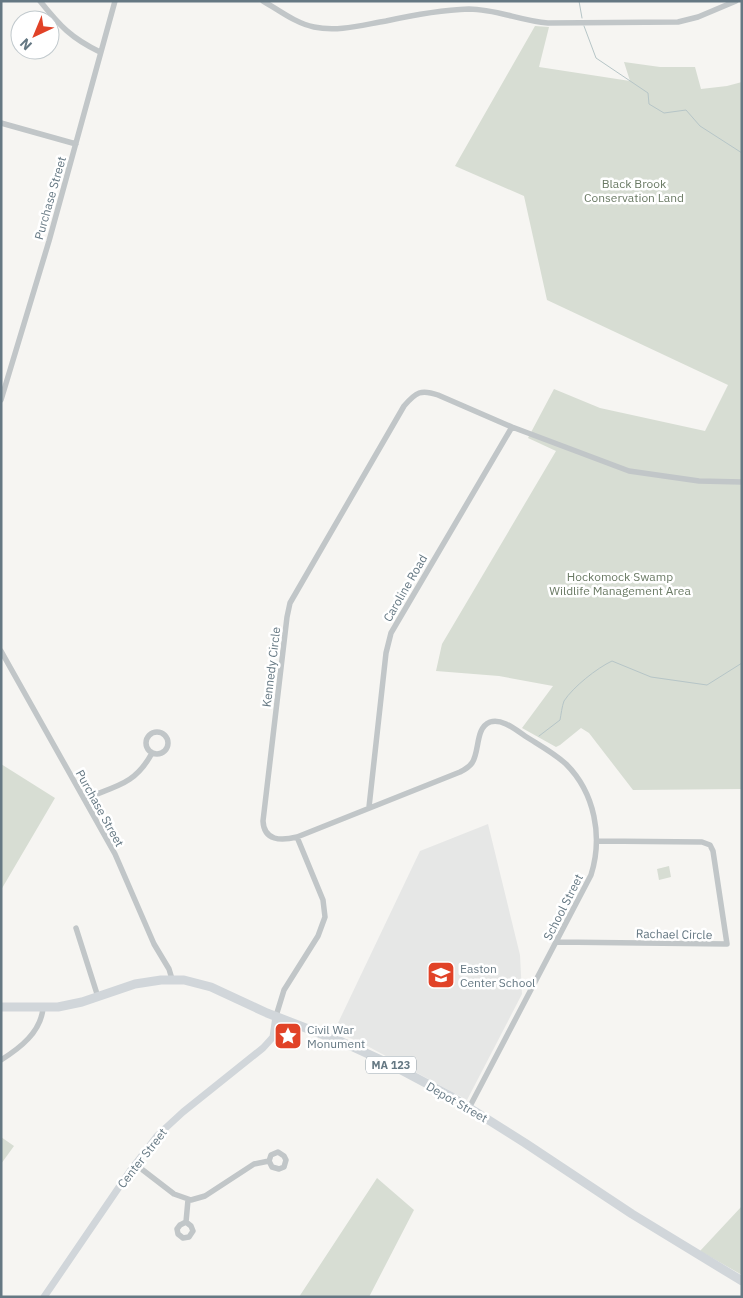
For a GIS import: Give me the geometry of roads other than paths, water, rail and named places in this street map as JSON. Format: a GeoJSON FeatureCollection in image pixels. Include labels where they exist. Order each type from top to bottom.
{"type":"FeatureCollection","features":[{"type":"Feature","properties":{"kind":"highway","name":"Depot Street"},"geometry":{"type":"LineString","coordinates":[[1,1007],[43,1008],[73,1004],[136,984],[172,979],[211,987],[390,1064],[470,1108],[632,1214],[742,1281]]}},
{"type":"Feature","properties":{"kind":"main road","name":"Center Street"},"geometry":{"type":"LineString","coordinates":[[44,1297],[135,1164],[153,1141],[170,1123],[263,1048],[273,1037],[276,1016]]}},
{"type":"Feature","properties":{"kind":"street"},"geometry":{"type":"LineString","coordinates":[[40,1],[66,31],[78,41],[100,52]]}},
{"type":"Feature","properties":{"kind":"street","name":"Purchase Street"},"geometry":{"type":"LineString","coordinates":[[1,400],[76,144],[115,1]]}},
{"type":"Feature","properties":{"kind":"street"},"geometry":{"type":"LineString","coordinates":[[263,1],[304,24],[335,29],[448,10],[474,9],[548,23],[678,22],[692,19],[736,1]]}},
{"type":"Feature","properties":{"kind":"street"},"geometry":{"type":"LineString","coordinates":[[1,123],[76,144]]}},
{"type":"Feature","properties":{"kind":"street","name":"Kennedy Circle"},"geometry":{"type":"LineString","coordinates":[[488,723],[479,737],[472,763],[464,770],[452,776],[297,837],[285,840],[273,838],[266,832],[263,821],[287,617],[293,598],[404,406],[415,395],[424,391],[429,392],[512,427],[629,471],[699,481],[742,482]]}},
{"type":"Feature","properties":{"kind":"street","name":"Caroline Road"},"geometry":{"type":"LineString","coordinates":[[369,808],[386,653],[391,633],[512,427]]}},
{"type":"Feature","properties":{"kind":"street","name":"Purchase Street"},"geometry":{"type":"LineString","coordinates":[[1,651],[31,701],[115,854],[154,944],[169,969],[172,979]]}},
{"type":"Feature","properties":{"kind":"street","name":"School Street"},"geometry":{"type":"LineString","coordinates":[[470,1108],[591,874],[597,841],[595,820],[589,800],[580,782],[570,769],[548,750],[508,725],[496,722],[488,723]]}},
{"type":"Feature","properties":{"kind":"street"},"geometry":{"type":"LineString","coordinates":[[84,799],[131,779],[144,767],[152,753]]}},
{"type":"Feature","properties":{"kind":"street"},"geometry":{"type":"LineString","coordinates":[[276,1016],[284,990],[318,936],[325,917],[323,900],[297,837]]}},
{"type":"Feature","properties":{"kind":"street","name":"Rachael Circle"},"geometry":{"type":"LineString","coordinates":[[556,942],[727,944],[713,851],[710,845],[702,842],[597,841]]}},
{"type":"Feature","properties":{"kind":"street"},"geometry":{"type":"LineString","coordinates":[[76,928],[98,997]]}},
{"type":"Feature","properties":{"kind":"street"},"geometry":{"type":"LineString","coordinates":[[1,1060],[33,1033],[41,1021],[43,1008]]}},
{"type":"Feature","properties":{"kind":"street"},"geometry":{"type":"LineString","coordinates":[[135,1164],[174,1194],[188,1200],[203,1197],[252,1165],[269,1161]]}},
{"type":"Feature","properties":{"kind":"street"},"geometry":{"type":"LineString","coordinates":[[186,1222],[188,1200]]}},
{"type":"Feature","properties":{"kind":"waterway"},"geometry":{"type":"LineString","coordinates":[[579,1],[582,18]]}},
{"type":"Feature","properties":{"kind":"waterway"},"geometry":{"type":"LineString","coordinates":[[584,26],[596,58],[648,93],[649,104],[664,113],[686,110],[700,126],[742,153]]}},
{"type":"Feature","properties":{"kind":"waterway"},"geometry":{"type":"LineString","coordinates":[[539,736],[560,720],[564,701],[573,690],[593,673],[612,661],[651,677],[707,685],[742,663]]}},
{"type":"Feature","properties":{"kind":"place","name":"Easton Center School"},"geometry":{"type":"Point","coordinates":[441,975]}},
{"type":"Feature","properties":{"kind":"place","name":"Civil War Monument"},"geometry":{"type":"Point","coordinates":[288,1036]}},
{"type":"Feature","properties":{"kind":"park label","name":"Black Brook Conservation Land"},"geometry":{"type":"Point","coordinates":[634,190]}},
{"type":"Feature","properties":{"kind":"park label","name":"Hockomock Swamp Wildlife Management Area"},"geometry":{"type":"Point","coordinates":[620,583]}}]}
